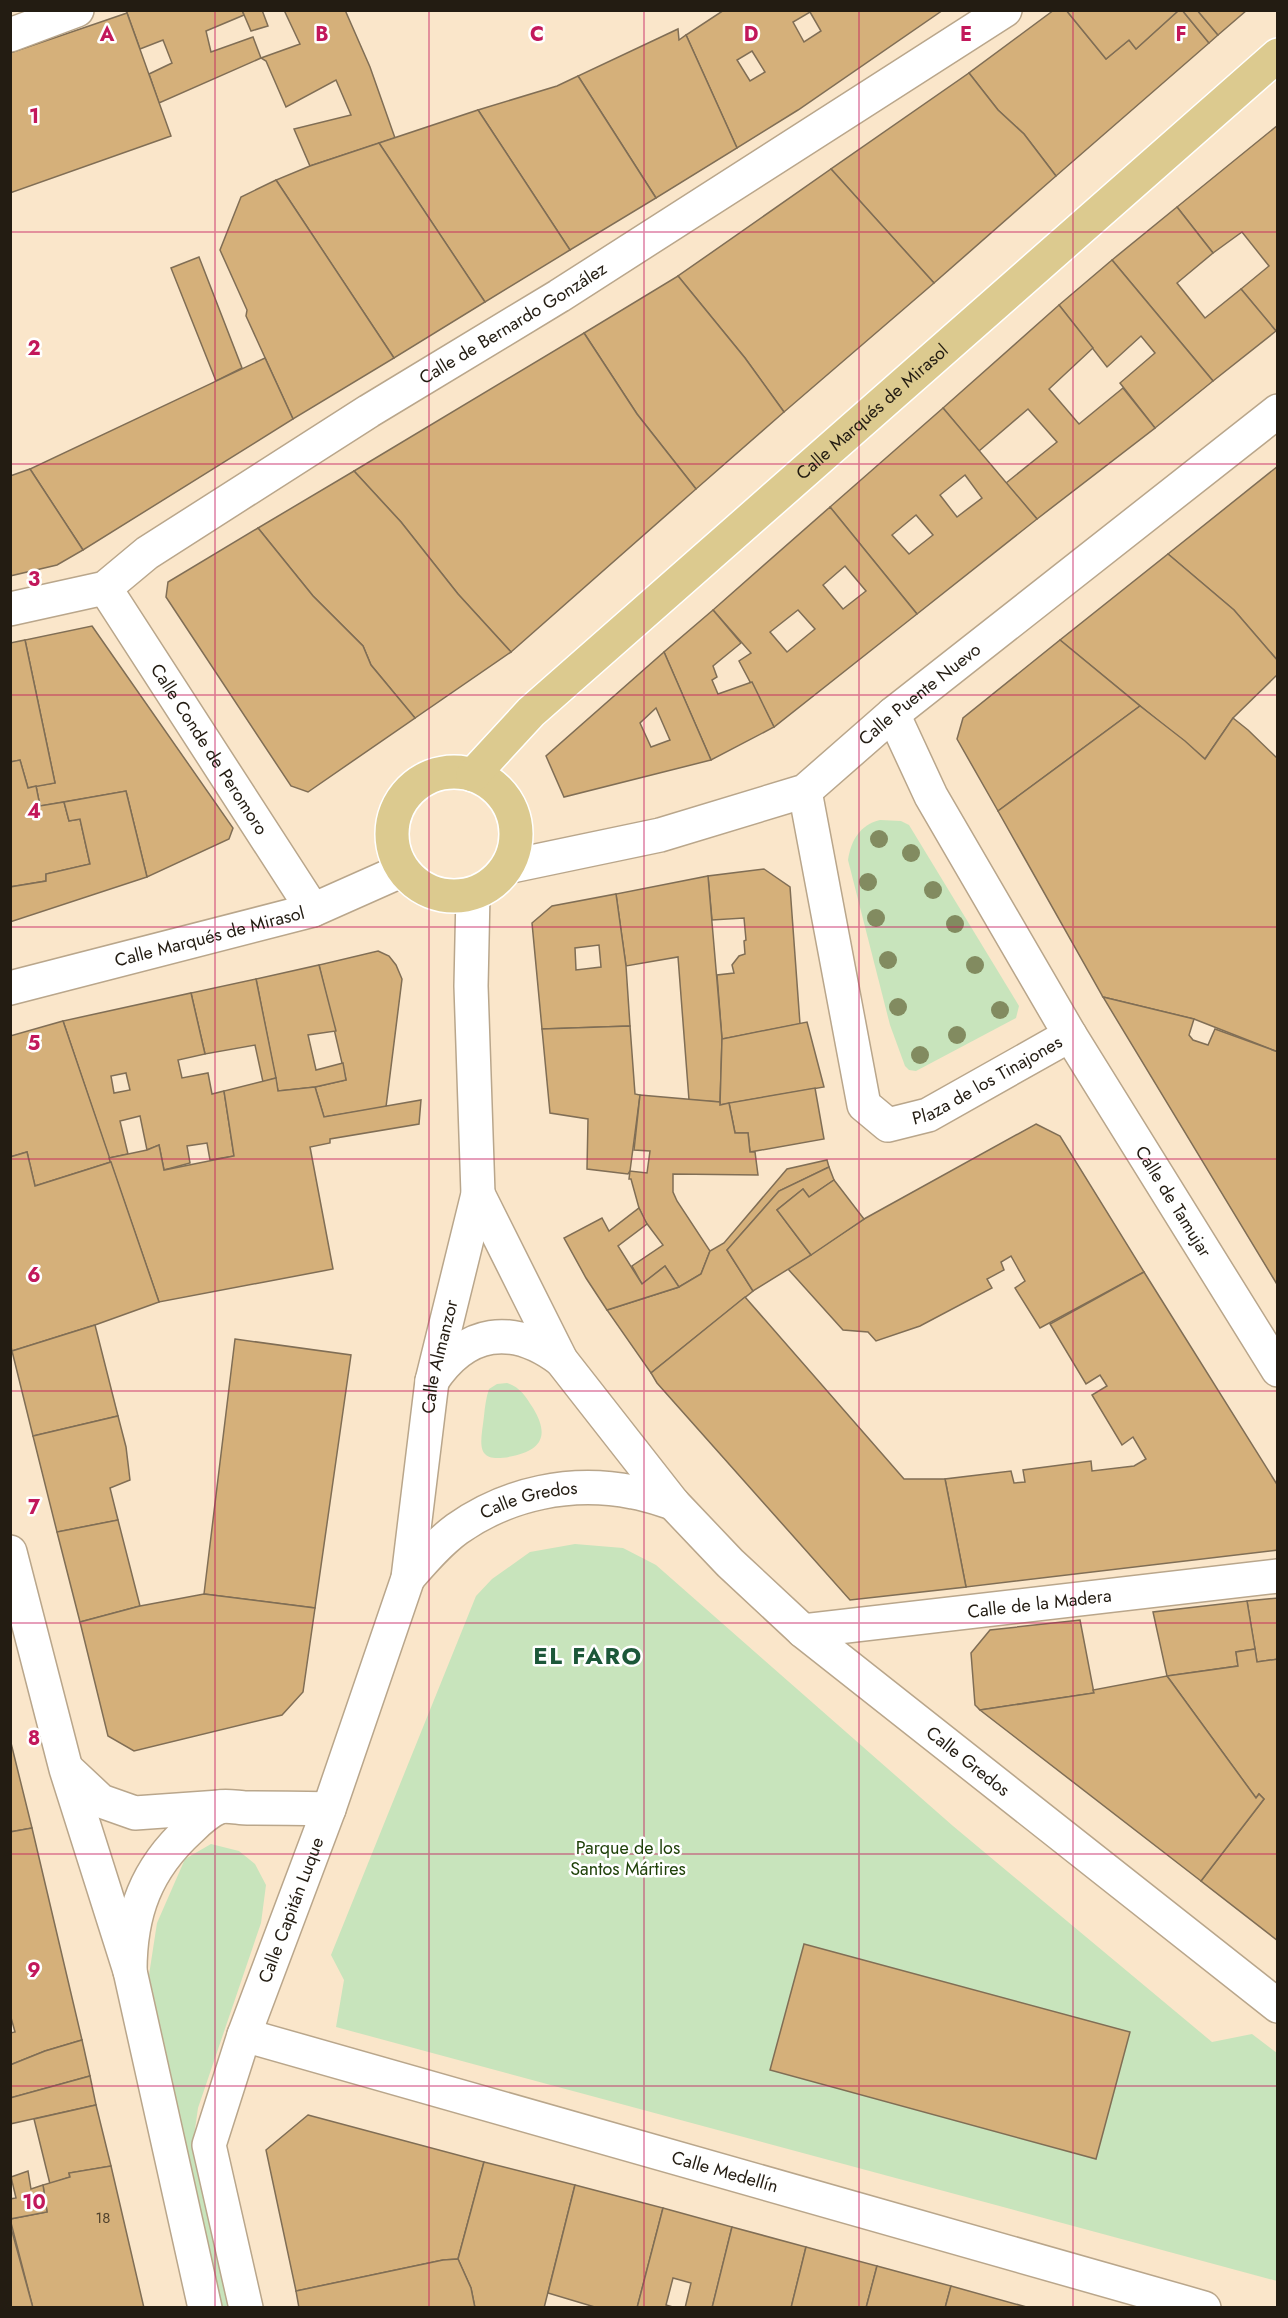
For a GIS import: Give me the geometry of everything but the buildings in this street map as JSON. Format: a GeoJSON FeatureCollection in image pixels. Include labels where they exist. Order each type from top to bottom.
{"type":"FeatureCollection","features":[{"type":"Feature","properties":{"kind":"main road","name":"Calle Marqués de Mirasol"},"geometry":{"type":"LineString","coordinates":[[473,775],[531,712],[1278,55]]}},
{"type":"Feature","properties":{"kind":"main road"},"geometry":{"type":"LineString","coordinates":[[462,773],[473,775],[497,789],[513,813],[516,823],[516,840],[507,867],[496,881],[472,894],[450,896],[436,894],[416,883],[396,857],[392,839],[395,816],[403,799],[419,783],[436,775],[462,773]]}},
{"type":"Feature","properties":{"kind":"street"},"geometry":{"type":"LineString","coordinates":[[10,35],[77,10]]}},
{"type":"Feature","properties":{"kind":"street","name":"Calle de Bernardo González"},"geometry":{"type":"LineString","coordinates":[[10,609],[105,588],[147,553],[369,411],[559,296],[1005,10]]}},
{"type":"Feature","properties":{"kind":"street","name":"Calle Puente Nuevo"},"geometry":{"type":"LineString","coordinates":[[507,867],[660,835],[805,791],[893,714],[1278,411]]}},
{"type":"Feature","properties":{"kind":"street","name":"Calle Conde de Peromoro"},"geometry":{"type":"LineString","coordinates":[[105,588],[313,910]]}},
{"type":"Feature","properties":{"kind":"street","name":"Plaza de los Tinajones"},"geometry":{"type":"LineString","coordinates":[[805,791],[864,1106],[888,1125],[928,1115],[1070,1035],[931,796],[893,714]]}},
{"type":"Feature","properties":{"kind":"street","name":"Calle Marqués de Mirasol"},"geometry":{"type":"LineString","coordinates":[[10,987],[313,910],[404,870]]}},
{"type":"Feature","properties":{"kind":"street","name":"Calle Almanzor"},"geometry":{"type":"LineString","coordinates":[[329,1809],[408,1578],[432,1381],[478,1194],[471,986],[472,894]]}},
{"type":"Feature","properties":{"kind":"street","name":"Calle de Tamujar"},"geometry":{"type":"LineString","coordinates":[[1070,1035],[1278,1370]]}},
{"type":"Feature","properties":{"kind":"street","name":"Calle Gredos"},"geometry":{"type":"LineString","coordinates":[[478,1194],[561,1360],[673,1503],[730,1563],[803,1631],[1278,2006]]}},
{"type":"Feature","properties":{"kind":"street","name":"Calle Gredos"},"geometry":{"type":"LineString","coordinates":[[432,1381],[444,1363],[460,1349],[480,1340],[502,1336],[523,1339],[544,1347],[561,1360]]}},
{"type":"Feature","properties":{"kind":"street","name":"Calle Gredos"},"geometry":{"type":"LineString","coordinates":[[408,1578],[430,1552],[456,1530],[485,1512],[516,1498],[555,1489],[595,1487],[634,1492],[673,1503]]}},
{"type":"Feature","properties":{"kind":"street"},"geometry":{"type":"LineString","coordinates":[[13,1569],[66,1768],[130,1971],[205,2307]]}},
{"type":"Feature","properties":{"kind":"street","name":"Calle de la Madera"},"geometry":{"type":"LineString","coordinates":[[803,1631],[1278,1576]]}},
{"type":"Feature","properties":{"kind":"street","name":"Calle Capitán Luque"},"geometry":{"type":"LineString","coordinates":[[66,1768],[101,1802],[135,1813],[220,1807],[329,1809],[244,2035],[209,2145],[246,2307]]}},
{"type":"Feature","properties":{"kind":"street"},"geometry":{"type":"LineString","coordinates":[[130,1971],[130,1943],[135,1915],[144,1889],[158,1864],[175,1842],[196,1823],[220,1807]]}},
{"type":"Feature","properties":{"kind":"street","name":"Calle Medellín"},"geometry":{"type":"LineString","coordinates":[[244,2035],[1204,2307]]}},
{"type":"Feature","properties":{"kind":"green space"},"geometry":{"type":"Polygon","coordinates":[[[901,821],[909,825],[1019,1006],[1016,1018],[916,1071],[909,1070],[905,1066],[890,1025],[848,860],[851,846],[858,834],[873,822],[901,821]]]}},
{"type":"Feature","properties":{"kind":"green space"},"geometry":{"type":"Polygon","coordinates":[[[507,1383],[525,1396],[538,1417],[542,1433],[537,1445],[531,1450],[513,1456],[491,1457],[482,1450],[481,1443],[486,1399],[489,1389],[497,1384],[507,1383]]]}},
{"type":"Feature","properties":{"kind":"green space","name":"Parque de los Santos Mártires"},"geometry":{"type":"Polygon","coordinates":[[[575,1544],[623,1548],[656,1565],[953,1826],[1212,2042],[1252,2034],[1277,2053],[1277,2281],[336,2027],[344,1980],[331,1955],[476,1596],[492,1579],[530,1552],[575,1544]]]}},
{"type":"Feature","properties":{"kind":"green space"},"geometry":{"type":"Polygon","coordinates":[[[211,1844],[239,1851],[255,1864],[266,1885],[261,1923],[198,2108],[194,2136],[233,2307],[222,2307],[149,1975],[157,1923],[185,1859],[211,1844]]]}},
{"type":"Feature","properties":{"kind":"district","name":"EL FARO"},"geometry":{"type":"Point","coordinates":[588,1656]}}]}
